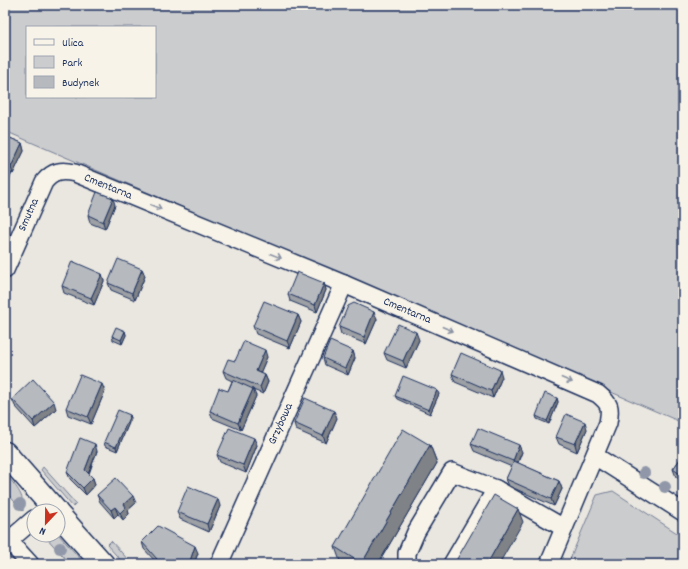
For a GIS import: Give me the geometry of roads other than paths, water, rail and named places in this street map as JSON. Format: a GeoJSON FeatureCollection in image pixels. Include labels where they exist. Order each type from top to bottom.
{"type":"FeatureCollection","features":[{"type":"Feature","properties":{"kind":"main road"},"geometry":{"type":"LineString","coordinates":[[5,453],[41,503]]}},
{"type":"Feature","properties":{"kind":"main road"},"geometry":{"type":"LineString","coordinates":[[66,529],[103,564]]}},
{"type":"Feature","properties":{"kind":"street","name":"Cmentarna"},"geometry":{"type":"LineString","coordinates":[[44,182],[49,176],[56,173],[64,171],[75,173],[344,284],[598,394],[607,401],[610,412],[608,423],[549,564]]}},
{"type":"Feature","properties":{"kind":"street","name":"Smutna"},"geometry":{"type":"LineString","coordinates":[[5,270],[44,182]]}},
{"type":"Feature","properties":{"kind":"street","name":"Grzybowa"},"geometry":{"type":"LineString","coordinates":[[219,564],[344,284]]}},
{"type":"Feature","properties":{"kind":"street"},"geometry":{"type":"LineString","coordinates":[[595,456],[683,512]]}},
{"type":"Feature","properties":{"kind":"street"},"geometry":{"type":"LineString","coordinates":[[407,564],[407,553],[416,532],[452,472],[496,490],[564,528]]}},
{"type":"Feature","properties":{"kind":"street"},"geometry":{"type":"LineString","coordinates":[[452,564],[496,490]]}},
{"type":"Feature","properties":{"kind":"street"},"geometry":{"type":"LineString","coordinates":[[26,528],[7,542],[30,564]]}}]}
